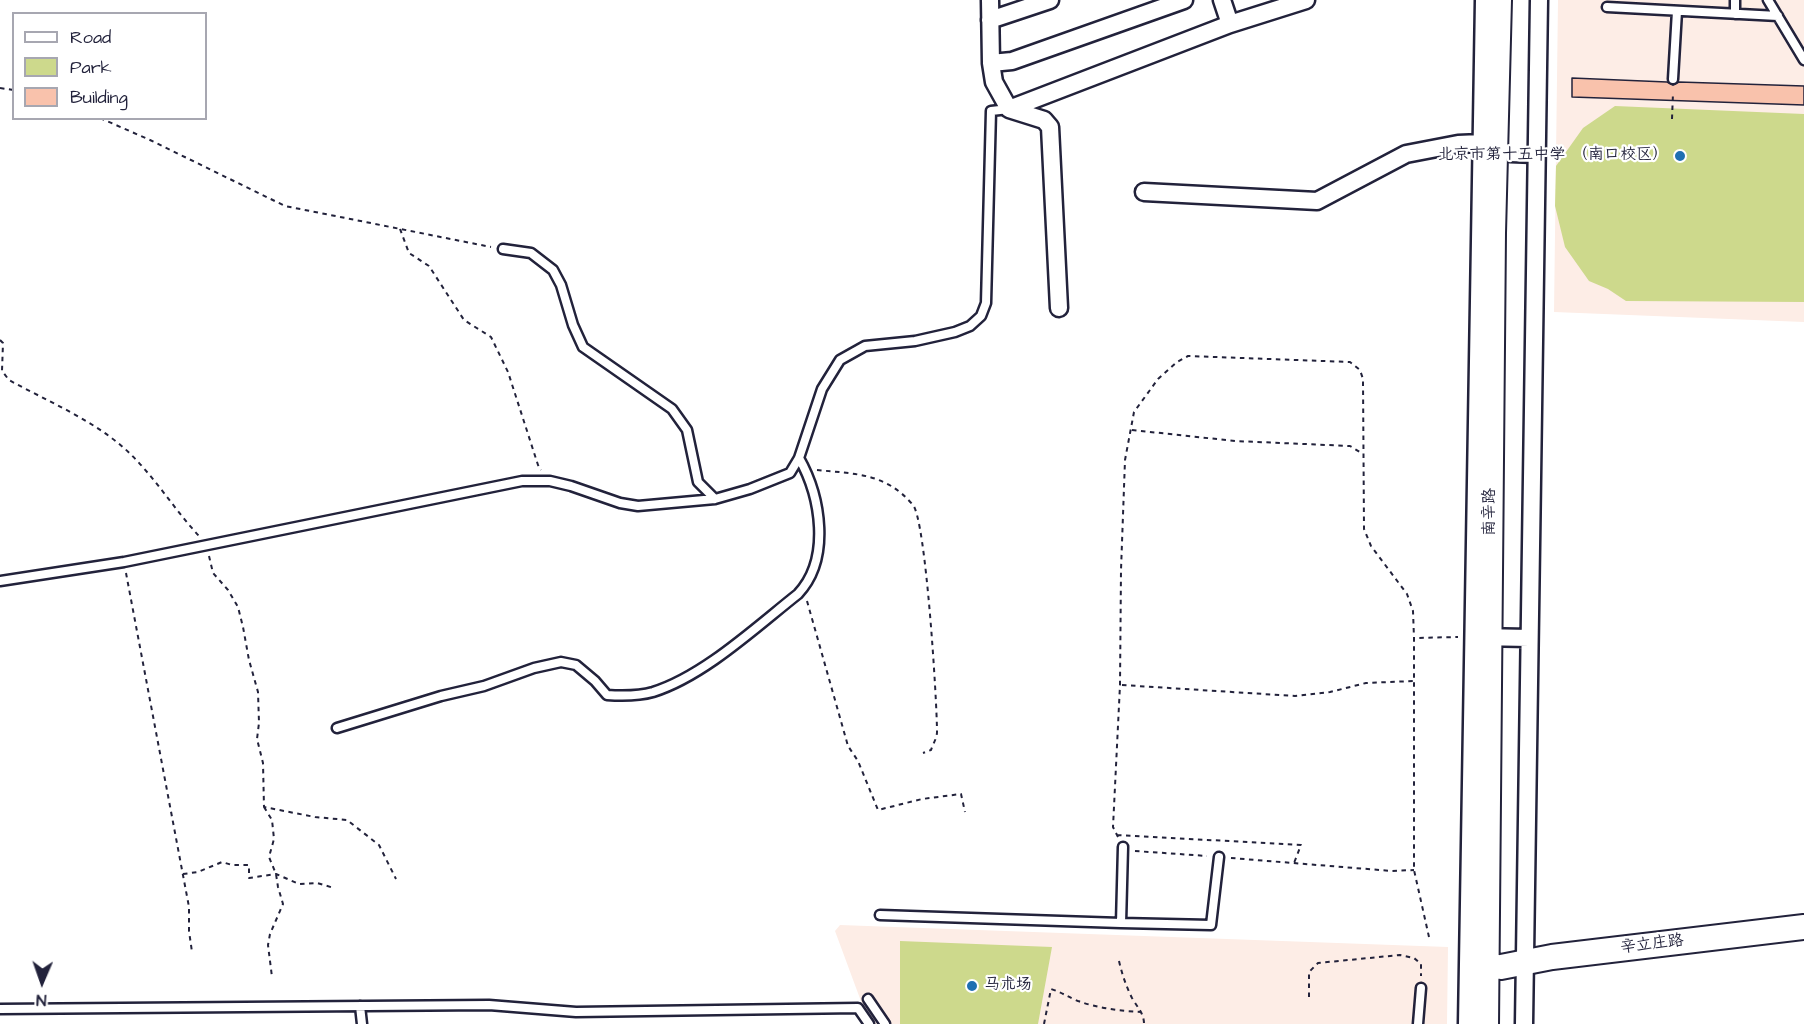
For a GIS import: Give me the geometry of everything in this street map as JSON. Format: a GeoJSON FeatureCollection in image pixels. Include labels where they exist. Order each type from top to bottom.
{"type":"FeatureCollection","features":[{"type":"Feature","properties":{"kind":"main road","name":"南辛路"},"geometry":{"type":"LineString","coordinates":[[1486,1024],[1489,102],[1499,0]]}},
{"type":"Feature","properties":{"kind":"main road","name":"南辛路"},"geometry":{"type":"LineString","coordinates":[[1501,1024],[1489,638],[1510,157],[1513,0]]}},
{"type":"Feature","properties":{"kind":"main road","name":"辛立庄路"},"geometry":{"type":"LineString","coordinates":[[1501,967],[1552,957],[1804,927]]}},
{"type":"Feature","properties":{"kind":"street"},"geometry":{"type":"LineString","coordinates":[[990,0],[993,82],[1009,109],[1044,120],[1050,128],[1059,308]]}},
{"type":"Feature","properties":{"kind":"street"},"geometry":{"type":"LineString","coordinates":[[990,20],[1050,0]]}},
{"type":"Feature","properties":{"kind":"street"},"geometry":{"type":"LineString","coordinates":[[991,63],[1012,60],[1184,0]]}},
{"type":"Feature","properties":{"kind":"street"},"geometry":{"type":"LineString","coordinates":[[1222,0],[1230,24]]}},
{"type":"Feature","properties":{"kind":"street"},"geometry":{"type":"LineString","coordinates":[[1009,109],[1230,24],[1306,0]]}},
{"type":"Feature","properties":{"kind":"street"},"geometry":{"type":"LineString","coordinates":[[1467,1024],[1489,638],[1481,143],[1489,102],[1484,0]]}},
{"type":"Feature","properties":{"kind":"street"},"geometry":{"type":"LineString","coordinates":[[1524,1024],[1539,0]]}},
{"type":"Feature","properties":{"kind":"street"},"geometry":{"type":"LineString","coordinates":[[1144,192],[1317,201],[1406,154],[1458,144],[1481,143]]}},
{"type":"Feature","properties":{"kind":"street"},"geometry":{"type":"LineString","coordinates":[[1489,638],[1529,638]]}},
{"type":"Feature","properties":{"kind":"lane"},"geometry":{"type":"LineString","coordinates":[[1735,0],[1735,14]]}},
{"type":"Feature","properties":{"kind":"lane"},"geometry":{"type":"LineString","coordinates":[[1768,0],[1804,60]]}},
{"type":"Feature","properties":{"kind":"lane"},"geometry":{"type":"LineString","coordinates":[[1606,7],[1778,16]]}},
{"type":"Feature","properties":{"kind":"lane"},"geometry":{"type":"LineString","coordinates":[[1673,79],[1677,11]]}},
{"type":"Feature","properties":{"kind":"lane"},"geometry":{"type":"LineString","coordinates":[[0,581],[124,562],[522,481],[550,481],[620,503],[638,506],[715,499],[790,474],[799,458],[822,389],[840,360],[865,346],[915,341],[955,332],[970,326],[981,316],[986,303],[991,111],[1009,109]]}},
{"type":"Feature","properties":{"kind":"lane"},"geometry":{"type":"LineString","coordinates":[[1510,157],[1536,158]]}},
{"type":"Feature","properties":{"kind":"lane"},"geometry":{"type":"LineString","coordinates":[[503,249],[531,253],[553,270],[561,285],[573,325],[584,347],[672,409],[687,430],[698,482],[715,499]]}},
{"type":"Feature","properties":{"kind":"lane"},"geometry":{"type":"LineString","coordinates":[[337,728],[441,696],[484,686],[534,668],[561,662],[576,665],[607,695],[652,692],[684,678],[725,651],[807,585],[817,558],[818,519],[812,485],[799,458]]}},
{"type":"Feature","properties":{"kind":"lane"},"geometry":{"type":"LineString","coordinates":[[1121,923],[1123,847]]}},
{"type":"Feature","properties":{"kind":"lane"},"geometry":{"type":"LineString","coordinates":[[880,915],[1211,925],[1219,857]]}},
{"type":"Feature","properties":{"kind":"lane"},"geometry":{"type":"LineString","coordinates":[[1418,1024],[1421,988]]}},
{"type":"Feature","properties":{"kind":"lane"},"geometry":{"type":"LineString","coordinates":[[868,999],[885,1024]]}},
{"type":"Feature","properties":{"kind":"lane"},"geometry":{"type":"LineString","coordinates":[[0,1008],[489,1005],[576,1012],[858,1008],[869,1024]]}},
{"type":"Feature","properties":{"kind":"lane"},"geometry":{"type":"LineString","coordinates":[[360,1006],[362,1024]]}},
{"type":"Feature","properties":{"kind":"path"},"geometry":{"type":"LineString","coordinates":[[1672,119],[1673,93]]}},
{"type":"Feature","properties":{"kind":"path"},"geometry":{"type":"LineString","coordinates":[[105,120],[285,206],[503,249]]}},
{"type":"Feature","properties":{"kind":"path"},"geometry":{"type":"LineString","coordinates":[[400,229],[409,254],[429,266],[464,320],[491,337],[508,372],[538,465],[550,481]]}},
{"type":"Feature","properties":{"kind":"path"},"geometry":{"type":"LineString","coordinates":[[0,340],[3,343],[2,371],[9,380],[102,431],[125,449],[147,472],[208,545],[213,573],[228,590],[238,607],[258,692],[257,739],[262,763],[264,807],[272,820],[274,839],[270,857],[283,904],[270,934],[268,945],[272,978]]}},
{"type":"Feature","properties":{"kind":"path"},"geometry":{"type":"LineString","coordinates":[[1414,870],[1392,871],[1137,851],[1123,847],[1113,827],[1120,685],[1125,460],[1134,412],[1158,379],[1177,362],[1188,356],[1350,362],[1360,370],[1363,379],[1364,529],[1371,546],[1407,594],[1413,611],[1414,870],[1429,937]]}},
{"type":"Feature","properties":{"kind":"path"},"geometry":{"type":"LineString","coordinates":[[1131,430],[1235,441],[1350,446],[1363,454]]}},
{"type":"Feature","properties":{"kind":"path"},"geometry":{"type":"LineString","coordinates":[[806,469],[860,474],[896,487],[915,508],[922,542],[933,656],[937,735],[931,750],[923,753]]}},
{"type":"Feature","properties":{"kind":"path"},"geometry":{"type":"LineString","coordinates":[[124,562],[189,907],[192,952]]}},
{"type":"Feature","properties":{"kind":"path"},"geometry":{"type":"LineString","coordinates":[[807,585],[804,588],[848,746],[858,761],[878,810],[922,799],[961,794],[966,812]]}},
{"type":"Feature","properties":{"kind":"path"},"geometry":{"type":"LineString","coordinates":[[1414,638],[1489,638]]}},
{"type":"Feature","properties":{"kind":"path"},"geometry":{"type":"LineString","coordinates":[[1120,685],[1295,696],[1330,693],[1366,683],[1414,681]]}},
{"type":"Feature","properties":{"kind":"path"},"geometry":{"type":"LineString","coordinates":[[264,807],[315,817],[347,819],[379,845],[396,879]]}},
{"type":"Feature","properties":{"kind":"path"},"geometry":{"type":"LineString","coordinates":[[1117,835],[1301,845],[1294,863]]}},
{"type":"Feature","properties":{"kind":"path"},"geometry":{"type":"LineString","coordinates":[[183,873],[198,872],[222,862],[232,865],[249,865],[249,878],[276,874],[299,884],[317,883],[334,888]]}},
{"type":"Feature","properties":{"kind":"path"},"geometry":{"type":"LineString","coordinates":[[1309,997],[1309,972],[1318,963],[1400,955],[1414,958],[1421,964],[1421,988]]}},
{"type":"Feature","properties":{"kind":"path"},"geometry":{"type":"LineString","coordinates":[[1119,961],[1125,983],[1141,1012],[1144,1024]]}},
{"type":"Feature","properties":{"kind":"path"},"geometry":{"type":"LineString","coordinates":[[1044,1024],[1051,989],[1065,993],[1078,1001],[1121,1011],[1141,1012]]}},
{"type":"Feature","properties":{"kind":"shaded area","name":"北京市第十五中学 （南口校区）"},"geometry":{"type":"Polygon","coordinates":[[[1558,0],[1804,0],[1804,322],[1554,312],[1558,0]]]}},
{"type":"Feature","properties":{"kind":"shaded area"},"geometry":{"type":"Polygon","coordinates":[[[840,925],[1448,947],[1447,1024],[875,1024],[862,1004],[835,931],[840,925]]]}},
{"type":"Feature","properties":{"kind":"green space"},"geometry":{"type":"Polygon","coordinates":[[[1615,106],[1804,114],[1804,302],[1626,301],[1608,289],[1589,281],[1565,247],[1555,206],[1556,166],[1583,128],[1615,106]]]}},
{"type":"Feature","properties":{"kind":"green space","name":"马术场"},"geometry":{"type":"Polygon","coordinates":[[[900,941],[1052,947],[1038,1024],[900,1024],[900,941]]]}},
{"type":"Feature","properties":{"kind":"building"},"geometry":{"type":"Polygon","coordinates":[[[1572,78],[1667,82],[1673,85],[1679,82],[1804,86],[1804,105],[1572,97],[1572,78]]]}},
{"type":"Feature","properties":{"kind":"place","name":"北京市第十五中学 （南口校区）"},"geometry":{"type":"Point","coordinates":[1680,156]}},
{"type":"Feature","properties":{"kind":"place","name":"马术场"},"geometry":{"type":"Point","coordinates":[972,986]}}]}
